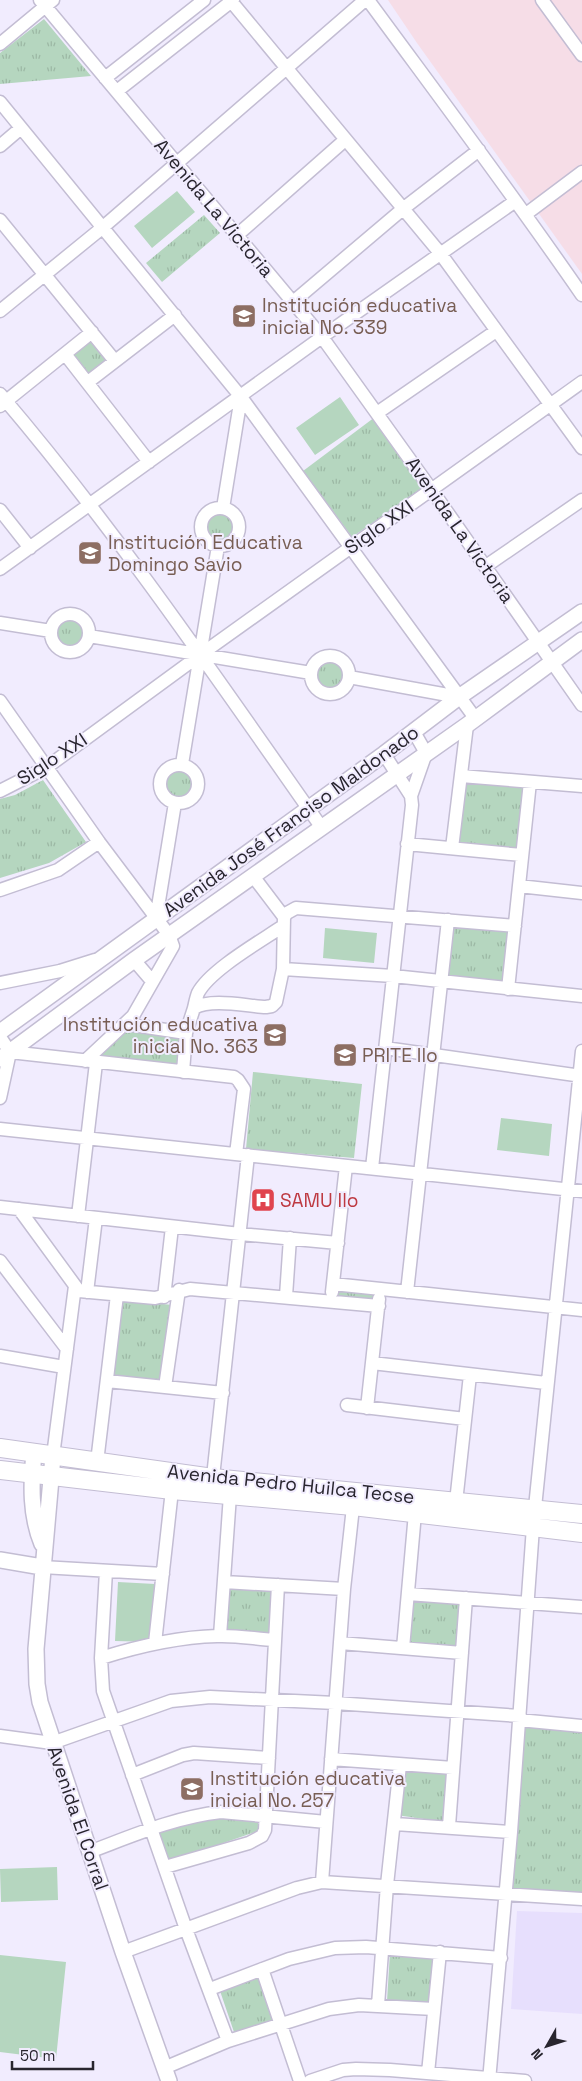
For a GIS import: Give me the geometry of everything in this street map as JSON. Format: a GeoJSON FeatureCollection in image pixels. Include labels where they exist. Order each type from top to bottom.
{"type":"FeatureCollection","features":[{"type":"Feature","properties":{"kind":"main road","name":"Avenida Pedro Huilca Tecse"},"geometry":{"type":"LineString","coordinates":[[0,1448],[97,1462],[212,1485],[354,1499],[415,1513],[582,1533]]}},
{"type":"Feature","properties":{"kind":"main road","name":"Avenida Pedro Huilca Tecse"},"geometry":{"type":"LineString","coordinates":[[0,1470],[172,1490],[212,1485],[230,1495],[456,1502],[582,1514]]}},
{"type":"Feature","properties":{"kind":"street"},"geometry":{"type":"LineString","coordinates":[[105,78],[204,0]]}},
{"type":"Feature","properties":{"kind":"street"},"geometry":{"type":"LineString","coordinates":[[117,92],[231,0],[440,253],[582,448]]}},
{"type":"Feature","properties":{"kind":"street"},"geometry":{"type":"LineString","coordinates":[[0,310],[102,228],[176,162],[366,0],[479,150],[514,202],[526,214],[582,295]]}},
{"type":"Feature","properties":{"kind":"street"},"geometry":{"type":"LineString","coordinates":[[542,0],[582,55]]}},
{"type":"Feature","properties":{"kind":"street"},"geometry":{"type":"LineString","coordinates":[[0,44],[46,2]]}},
{"type":"Feature","properties":{"kind":"street","name":"Avenida La Victoria"},"geometry":{"type":"LineString","coordinates":[[46,2],[105,78],[322,337],[486,566],[582,705]]}},
{"type":"Feature","properties":{"kind":"street"},"geometry":{"type":"LineString","coordinates":[[0,102],[241,397],[459,697],[471,721],[461,776],[452,848]]}},
{"type":"Feature","properties":{"kind":"street"},"geometry":{"type":"LineString","coordinates":[[0,146],[20,128]]}},
{"type":"Feature","properties":{"kind":"street"},"geometry":{"type":"LineString","coordinates":[[236,236],[345,140]]}},
{"type":"Feature","properties":{"kind":"street"},"geometry":{"type":"LineString","coordinates":[[292,302],[404,208],[479,150]]}},
{"type":"Feature","properties":{"kind":"street"},"geometry":{"type":"LineString","coordinates":[[526,214],[582,172]]}},
{"type":"Feature","properties":{"kind":"street"},"geometry":{"type":"LineString","coordinates":[[0,569],[322,337],[514,202]]}},
{"type":"Feature","properties":{"kind":"street"},"geometry":{"type":"LineString","coordinates":[[0,220],[115,361]]}},
{"type":"Feature","properties":{"kind":"street"},"geometry":{"type":"LineString","coordinates":[[88,382],[175,315]]}},
{"type":"Feature","properties":{"kind":"street"},"geometry":{"type":"LineString","coordinates":[[377,413],[496,331]]}},
{"type":"Feature","properties":{"kind":"street"},"geometry":{"type":"LineString","coordinates":[[92,332],[2,400],[91,504],[322,828]]}},
{"type":"Feature","properties":{"kind":"street"},"geometry":{"type":"LineString","coordinates":[[65,354],[149,462]]}},
{"type":"Feature","properties":{"kind":"street","name":"Siglo XXI"},"geometry":{"type":"LineString","coordinates":[[0,791],[47,766],[582,382]]}},
{"type":"Feature","properties":{"kind":"street"},"geometry":{"type":"LineString","coordinates":[[223,508],[241,397]]}},
{"type":"Feature","properties":{"kind":"street"},"geometry":{"type":"LineString","coordinates":[[486,566],[582,500]]}},
{"type":"Feature","properties":{"kind":"street"},"geometry":{"type":"LineString","coordinates":[[223,508],[236,516],[239,530],[232,543],[218,546],[212,545],[204,538],[201,527],[204,516],[212,509],[223,508]]}},
{"type":"Feature","properties":{"kind":"street"},"geometry":{"type":"LineString","coordinates":[[0,510],[30,548]]}},
{"type":"Feature","properties":{"kind":"street"},"geometry":{"type":"LineString","coordinates":[[182,764],[218,546]]}},
{"type":"Feature","properties":{"kind":"street","name":"Avenida José Franciso Maldonado"},"geometry":{"type":"LineString","coordinates":[[0,1032],[309,809],[459,697],[582,612]]}},
{"type":"Feature","properties":{"kind":"street"},"geometry":{"type":"LineString","coordinates":[[72,614],[86,622],[89,636],[81,650],[70,653],[60,650],[56,646],[51,637],[51,631],[54,622],[58,618],[72,614]]}},
{"type":"Feature","properties":{"kind":"street"},"geometry":{"type":"LineString","coordinates":[[0,623],[51,631]]}},
{"type":"Feature","properties":{"kind":"street"},"geometry":{"type":"LineString","coordinates":[[89,636],[311,673]]}},
{"type":"Feature","properties":{"kind":"street"},"geometry":{"type":"LineString","coordinates":[[5,1056],[134,960],[322,828],[582,640]]}},
{"type":"Feature","properties":{"kind":"street"},"geometry":{"type":"LineString","coordinates":[[332,655],[345,663],[349,677],[341,691],[325,694],[316,688],[311,678],[311,673],[318,659],[332,655]]}},
{"type":"Feature","properties":{"kind":"street"},"geometry":{"type":"LineString","coordinates":[[349,677],[459,697]]}},
{"type":"Feature","properties":{"kind":"street"},"geometry":{"type":"LineString","coordinates":[[0,701],[99,842],[169,936],[173,946],[133,1016],[90,1062],[87,1138],[78,1216]]}},
{"type":"Feature","properties":{"kind":"street"},"geometry":{"type":"LineString","coordinates":[[372,1168],[412,806],[411,796],[426,753],[414,732]]}},
{"type":"Feature","properties":{"kind":"street"},"geometry":{"type":"LineString","coordinates":[[384,754],[411,796]]}},
{"type":"Feature","properties":{"kind":"street"},"geometry":{"type":"LineString","coordinates":[[182,764],[195,772],[198,787],[190,800],[175,803],[162,794],[160,777],[167,768],[182,764]]}},
{"type":"Feature","properties":{"kind":"street"},"geometry":{"type":"LineString","coordinates":[[461,776],[582,786]]}},
{"type":"Feature","properties":{"kind":"street"},"geometry":{"type":"LineString","coordinates":[[508,989],[530,782]]}},
{"type":"Feature","properties":{"kind":"street"},"geometry":{"type":"LineString","coordinates":[[156,919],[175,803]]}},
{"type":"Feature","properties":{"kind":"street"},"geometry":{"type":"LineString","coordinates":[[0,890],[58,870],[99,842]]}},
{"type":"Feature","properties":{"kind":"street"},"geometry":{"type":"LineString","coordinates":[[407,844],[522,855]]}},
{"type":"Feature","properties":{"kind":"street"},"geometry":{"type":"LineString","coordinates":[[194,1008],[201,1004],[210,1003],[266,1007],[272,1006],[278,996],[283,969],[284,921],[253,876]]}},
{"type":"Feature","properties":{"kind":"street"},"geometry":{"type":"LineString","coordinates":[[519,886],[582,893]]}},
{"type":"Feature","properties":{"kind":"street"},"geometry":{"type":"LineString","coordinates":[[183,1072],[186,1033],[198,994],[207,982],[284,921],[290,910],[296,908],[515,926]]}},
{"type":"Feature","properties":{"kind":"street"},"geometry":{"type":"LineString","coordinates":[[407,1292],[448,920]]}},
{"type":"Feature","properties":{"kind":"street"},"geometry":{"type":"LineString","coordinates":[[0,983],[60,970],[102,958]]}},
{"type":"Feature","properties":{"kind":"street"},"geometry":{"type":"LineString","coordinates":[[134,960],[152,981]]}},
{"type":"Feature","properties":{"kind":"street"},"geometry":{"type":"LineString","coordinates":[[283,969],[393,976],[582,996]]}},
{"type":"Feature","properties":{"kind":"street"},"geometry":{"type":"LineString","coordinates":[[126,1024],[186,1033]]}},
{"type":"Feature","properties":{"kind":"street"},"geometry":{"type":"LineString","coordinates":[[0,1037],[5,1056],[0,1098]]}},
{"type":"Feature","properties":{"kind":"street"},"geometry":{"type":"LineString","coordinates":[[385,1048],[581,1076]]}},
{"type":"Feature","properties":{"kind":"street"},"geometry":{"type":"LineString","coordinates":[[489,2080],[511,1832],[534,1509],[554,1307],[581,1076],[582,1052]]}},
{"type":"Feature","properties":{"kind":"street"},"geometry":{"type":"LineString","coordinates":[[5,1056],[90,1062],[234,1077],[242,1084],[244,1089],[240,1234],[212,1485]]}},
{"type":"Feature","properties":{"kind":"street"},"geometry":{"type":"LineString","coordinates":[[0,1129],[582,1191]]}},
{"type":"Feature","properties":{"kind":"street"},"geometry":{"type":"LineString","coordinates":[[332,1302],[346,1166]]}},
{"type":"Feature","properties":{"kind":"street"},"geometry":{"type":"LineString","coordinates":[[0,1207],[172,1227],[338,1243]]}},
{"type":"Feature","properties":{"kind":"street"},"geometry":{"type":"LineString","coordinates":[[19,1210],[79,1291],[155,1298],[164,1297],[190,1288],[378,1306]]}},
{"type":"Feature","properties":{"kind":"street"},"geometry":{"type":"LineString","coordinates":[[87,1292],[96,1218]]}},
{"type":"Feature","properties":{"kind":"street"},"geometry":{"type":"LineString","coordinates":[[164,1297],[172,1227]]}},
{"type":"Feature","properties":{"kind":"street"},"geometry":{"type":"LineString","coordinates":[[286,1296],[290,1238]]}},
{"type":"Feature","properties":{"kind":"street"},"geometry":{"type":"LineString","coordinates":[[0,1261],[67,1349]]}},
{"type":"Feature","properties":{"kind":"street"},"geometry":{"type":"LineString","coordinates":[[333,1284],[582,1310]]}},
{"type":"Feature","properties":{"kind":"street"},"geometry":{"type":"LineString","coordinates":[[53,1456],[75,1286]]}},
{"type":"Feature","properties":{"kind":"street"},"geometry":{"type":"LineString","coordinates":[[367,1408],[380,1289]]}},
{"type":"Feature","properties":{"kind":"street"},"geometry":{"type":"LineString","coordinates":[[165,1387],[180,1290]]}},
{"type":"Feature","properties":{"kind":"street"},"geometry":{"type":"LineString","coordinates":[[97,1462],[117,1295]]}},
{"type":"Feature","properties":{"kind":"street"},"geometry":{"type":"LineString","coordinates":[[0,1356],[64,1367]]}},
{"type":"Feature","properties":{"kind":"street"},"geometry":{"type":"LineString","coordinates":[[372,1363],[546,1383]]}},
{"type":"Feature","properties":{"kind":"street"},"geometry":{"type":"LineString","coordinates":[[456,1502],[470,1375]]}},
{"type":"Feature","properties":{"kind":"street"},"geometry":{"type":"LineString","coordinates":[[106,1381],[223,1393]]}},
{"type":"Feature","properties":{"kind":"street"},"geometry":{"type":"LineString","coordinates":[[347,1405],[465,1419]]}},
{"type":"Feature","properties":{"kind":"street","name":"Avenida El Corral"},"geometry":{"type":"LineString","coordinates":[[34,1453],[32,1506],[35,1522],[44,1548]]}},
{"type":"Feature","properties":{"kind":"street","name":"Avenida El Corral"},"geometry":{"type":"LineString","coordinates":[[53,1456],[42,1567],[36,1668],[40,1702],[52,1743],[166,2074]]}},
{"type":"Feature","properties":{"kind":"street"},"geometry":{"type":"LineString","coordinates":[[155,1643],[172,1490]]}},
{"type":"Feature","properties":{"kind":"street"},"geometry":{"type":"LineString","coordinates":[[220,1636],[230,1495]]}},
{"type":"Feature","properties":{"kind":"street"},"geometry":{"type":"LineString","coordinates":[[322,1882],[344,1590],[354,1499]]}},
{"type":"Feature","properties":{"kind":"street"},"geometry":{"type":"LineString","coordinates":[[403,1648],[415,1513]]}},
{"type":"Feature","properties":{"kind":"street"},"geometry":{"type":"LineString","coordinates":[[0,1560],[42,1567],[163,1574]]}},
{"type":"Feature","properties":{"kind":"street"},"geometry":{"type":"LineString","coordinates":[[106,1571],[100,1658],[103,1691],[186,1929],[228,2040]]}},
{"type":"Feature","properties":{"kind":"street"},"geometry":{"type":"LineString","coordinates":[[224,1582],[344,1590]]}},
{"type":"Feature","properties":{"kind":"street"},"geometry":{"type":"LineString","coordinates":[[165,1867],[257,1839],[265,1830],[278,1585]]}},
{"type":"Feature","properties":{"kind":"street"},"geometry":{"type":"LineString","coordinates":[[408,1594],[582,1607]]}},
{"type":"Feature","properties":{"kind":"street"},"geometry":{"type":"LineString","coordinates":[[448,1826],[466,1598]]}},
{"type":"Feature","properties":{"kind":"street"},"geometry":{"type":"LineString","coordinates":[[100,1658],[174,1639],[220,1636],[275,1640]]}},
{"type":"Feature","properties":{"kind":"street"},"geometry":{"type":"LineString","coordinates":[[340,1644],[462,1653]]}},
{"type":"Feature","properties":{"kind":"street"},"geometry":{"type":"LineString","coordinates":[[0,1736],[52,1743],[172,1701],[210,1697],[335,1703],[457,1712],[582,1726]]}},
{"type":"Feature","properties":{"kind":"street"},"geometry":{"type":"LineString","coordinates":[[132,1775],[183,1755],[194,1753],[269,1758]]}},
{"type":"Feature","properties":{"kind":"street"},"geometry":{"type":"LineString","coordinates":[[331,1759],[453,1768]]}},
{"type":"Feature","properties":{"kind":"street"},"geometry":{"type":"LineString","coordinates":[[378,2005],[387,1885],[400,1765]]}},
{"type":"Feature","properties":{"kind":"street"},"geometry":{"type":"LineString","coordinates":[[90,1852],[151,1829],[190,1817],[221,1812],[326,1822]]}},
{"type":"Feature","properties":{"kind":"street"},"geometry":{"type":"LineString","coordinates":[[395,1824],[448,1826],[511,1832]]}},
{"type":"Feature","properties":{"kind":"street"},"geometry":{"type":"LineString","coordinates":[[123,1952],[297,1888],[322,1882],[582,1899]]}},
{"type":"Feature","properties":{"kind":"street"},"geometry":{"type":"LineString","coordinates":[[210,1989],[308,1953],[328,1949],[366,1947],[501,1958]]}},
{"type":"Feature","properties":{"kind":"street"},"geometry":{"type":"LineString","coordinates":[[428,2073],[440,1952]]}},
{"type":"Feature","properties":{"kind":"street"},"geometry":{"type":"LineString","coordinates":[[262,1969],[300,2081]]}},
{"type":"Feature","properties":{"kind":"street"},"geometry":{"type":"LineString","coordinates":[[166,2074],[228,2040],[345,2006],[378,2005],[434,2009]]}},
{"type":"Feature","properties":{"kind":"street"},"geometry":{"type":"LineString","coordinates":[[310,2081],[344,2070],[358,2075],[428,2073],[489,2080],[524,2081]]}},
{"type":"Feature","properties":{"kind":"shaded area"},"geometry":{"type":"Polygon","coordinates":[[[388,0],[582,0],[582,274],[417,43],[388,0]]]}},
{"type":"Feature","properties":{"kind":"shaded area"},"geometry":{"type":"Polygon","coordinates":[[[517,1911],[582,1913],[582,2014],[511,2009],[517,1911]]]}},
{"type":"Feature","properties":{"kind":"green space"},"geometry":{"type":"Polygon","coordinates":[[[44,19],[91,76],[0,84],[0,53],[44,19]]]}},
{"type":"Feature","properties":{"kind":"green space"},"geometry":{"type":"Polygon","coordinates":[[[177,191],[195,212],[152,248],[134,226],[177,191]]]}},
{"type":"Feature","properties":{"kind":"green space"},"geometry":{"type":"Polygon","coordinates":[[[204,215],[220,233],[162,282],[146,263],[204,215]]]}},
{"type":"Feature","properties":{"kind":"green space"},"geometry":{"type":"Polygon","coordinates":[[[91,336],[110,359],[88,377],[69,354],[91,336]]]}},
{"type":"Feature","properties":{"kind":"green space"},"geometry":{"type":"Polygon","coordinates":[[[340,397],[359,425],[315,455],[296,428],[340,397]]]}},
{"type":"Feature","properties":{"kind":"green space"},"geometry":{"type":"Polygon","coordinates":[[[375,417],[424,488],[352,537],[303,471],[375,417]]]}},
{"type":"Feature","properties":{"kind":"green space"},"geometry":{"type":"Polygon","coordinates":[[[220,512],[230,517],[235,527],[230,537],[220,542],[210,537],[205,527],[210,517],[220,512]]]}},
{"type":"Feature","properties":{"kind":"green space"},"geometry":{"type":"Polygon","coordinates":[[[69,618],[79,623],[84,633],[79,643],[69,648],[59,643],[54,633],[59,623],[69,618]]]}},
{"type":"Feature","properties":{"kind":"green space"},"geometry":{"type":"Polygon","coordinates":[[[329,659],[339,664],[344,674],[339,684],[329,689],[319,684],[314,674],[319,664],[329,659]]]}},
{"type":"Feature","properties":{"kind":"green space"},"geometry":{"type":"Polygon","coordinates":[[[179,769],[189,774],[194,784],[189,794],[179,799],[169,794],[164,784],[169,774],[179,769]]]}},
{"type":"Feature","properties":{"kind":"green space"},"geometry":{"type":"Polygon","coordinates":[[[43,780],[86,842],[49,863],[0,878],[0,799],[15,795],[43,780]]]}},
{"type":"Feature","properties":{"kind":"green space"},"geometry":{"type":"Polygon","coordinates":[[[465,780],[526,785],[518,850],[458,843],[465,780]]]}},
{"type":"Feature","properties":{"kind":"green space"},"geometry":{"type":"Polygon","coordinates":[[[452,927],[510,932],[505,984],[446,977],[452,927]]]}},
{"type":"Feature","properties":{"kind":"green space"},"geometry":{"type":"Polygon","coordinates":[[[325,928],[377,933],[374,963],[323,958],[325,928]]]}},
{"type":"Feature","properties":{"kind":"green space"},"geometry":{"type":"Polygon","coordinates":[[[128,1028],[179,1037],[182,1042],[179,1067],[103,1058],[97,1051],[128,1028]]]}},
{"type":"Feature","properties":{"kind":"green space"},"geometry":{"type":"Polygon","coordinates":[[[253,1072],[362,1084],[354,1158],[246,1149],[253,1072]]]}},
{"type":"Feature","properties":{"kind":"green space"},"geometry":{"type":"Polygon","coordinates":[[[501,1118],[552,1124],[549,1156],[497,1150],[501,1118]]]}},
{"type":"Feature","properties":{"kind":"green space"},"geometry":{"type":"Polygon","coordinates":[[[337,1290],[374,1293],[376,1300],[336,1296],[337,1290]]]}},
{"type":"Feature","properties":{"kind":"green space"},"geometry":{"type":"Polygon","coordinates":[[[120,1299],[172,1305],[162,1382],[112,1377],[120,1299]]]}},
{"type":"Feature","properties":{"kind":"green space"},"geometry":{"type":"Polygon","coordinates":[[[118,1582],[155,1584],[153,1642],[115,1641],[118,1582]]]}},
{"type":"Feature","properties":{"kind":"green space"},"geometry":{"type":"Polygon","coordinates":[[[226,1585],[275,1588],[272,1637],[222,1632],[226,1585]]]}},
{"type":"Feature","properties":{"kind":"green space"},"geometry":{"type":"Polygon","coordinates":[[[411,1598],[463,1602],[459,1649],[407,1645],[411,1598]]]}},
{"type":"Feature","properties":{"kind":"green space"},"geometry":{"type":"Polygon","coordinates":[[[524,1727],[582,1732],[582,1894],[512,1889],[524,1727]]]}},
{"type":"Feature","properties":{"kind":"green space"},"geometry":{"type":"Polygon","coordinates":[[[399,1767],[449,1770],[445,1822],[396,1815],[399,1767]]]}},
{"type":"Feature","properties":{"kind":"green space"},"geometry":{"type":"Polygon","coordinates":[[[206,1816],[258,1819],[258,1831],[168,1862],[157,1831],[206,1816]]]}},
{"type":"Feature","properties":{"kind":"green space"},"geometry":{"type":"Polygon","coordinates":[[[57,1867],[58,1900],[1,1902],[0,1869],[57,1867]]]}},
{"type":"Feature","properties":{"kind":"green space"},"geometry":{"type":"Polygon","coordinates":[[[390,1952],[433,1955],[431,2005],[387,2001],[390,1952]]]}},
{"type":"Feature","properties":{"kind":"green space"},"geometry":{"type":"Polygon","coordinates":[[[0,1955],[66,1962],[56,2059],[0,2052],[0,1955]]]}},
{"type":"Feature","properties":{"kind":"green space"},"geometry":{"type":"Polygon","coordinates":[[[258,1973],[275,2022],[235,2035],[219,1988],[258,1973]]]}},
{"type":"Feature","properties":{"kind":"place","name":"Institución educativa inicial No. 339"},"geometry":{"type":"Point","coordinates":[244,316]}},
{"type":"Feature","properties":{"kind":"place","name":"Institución Educativa Domingo Savio"},"geometry":{"type":"Point","coordinates":[90,553]}},
{"type":"Feature","properties":{"kind":"place","name":"Institución educativa inicial No. 363"},"geometry":{"type":"Point","coordinates":[275,1035]}},
{"type":"Feature","properties":{"kind":"place","name":"PRITE Ilo"},"geometry":{"type":"Point","coordinates":[345,1055]}},
{"type":"Feature","properties":{"kind":"place","name":"SAMU Ilo"},"geometry":{"type":"Point","coordinates":[263,1200]}},
{"type":"Feature","properties":{"kind":"place","name":"Institución educativa inicial No. 257"},"geometry":{"type":"Point","coordinates":[192,1789]}}]}
